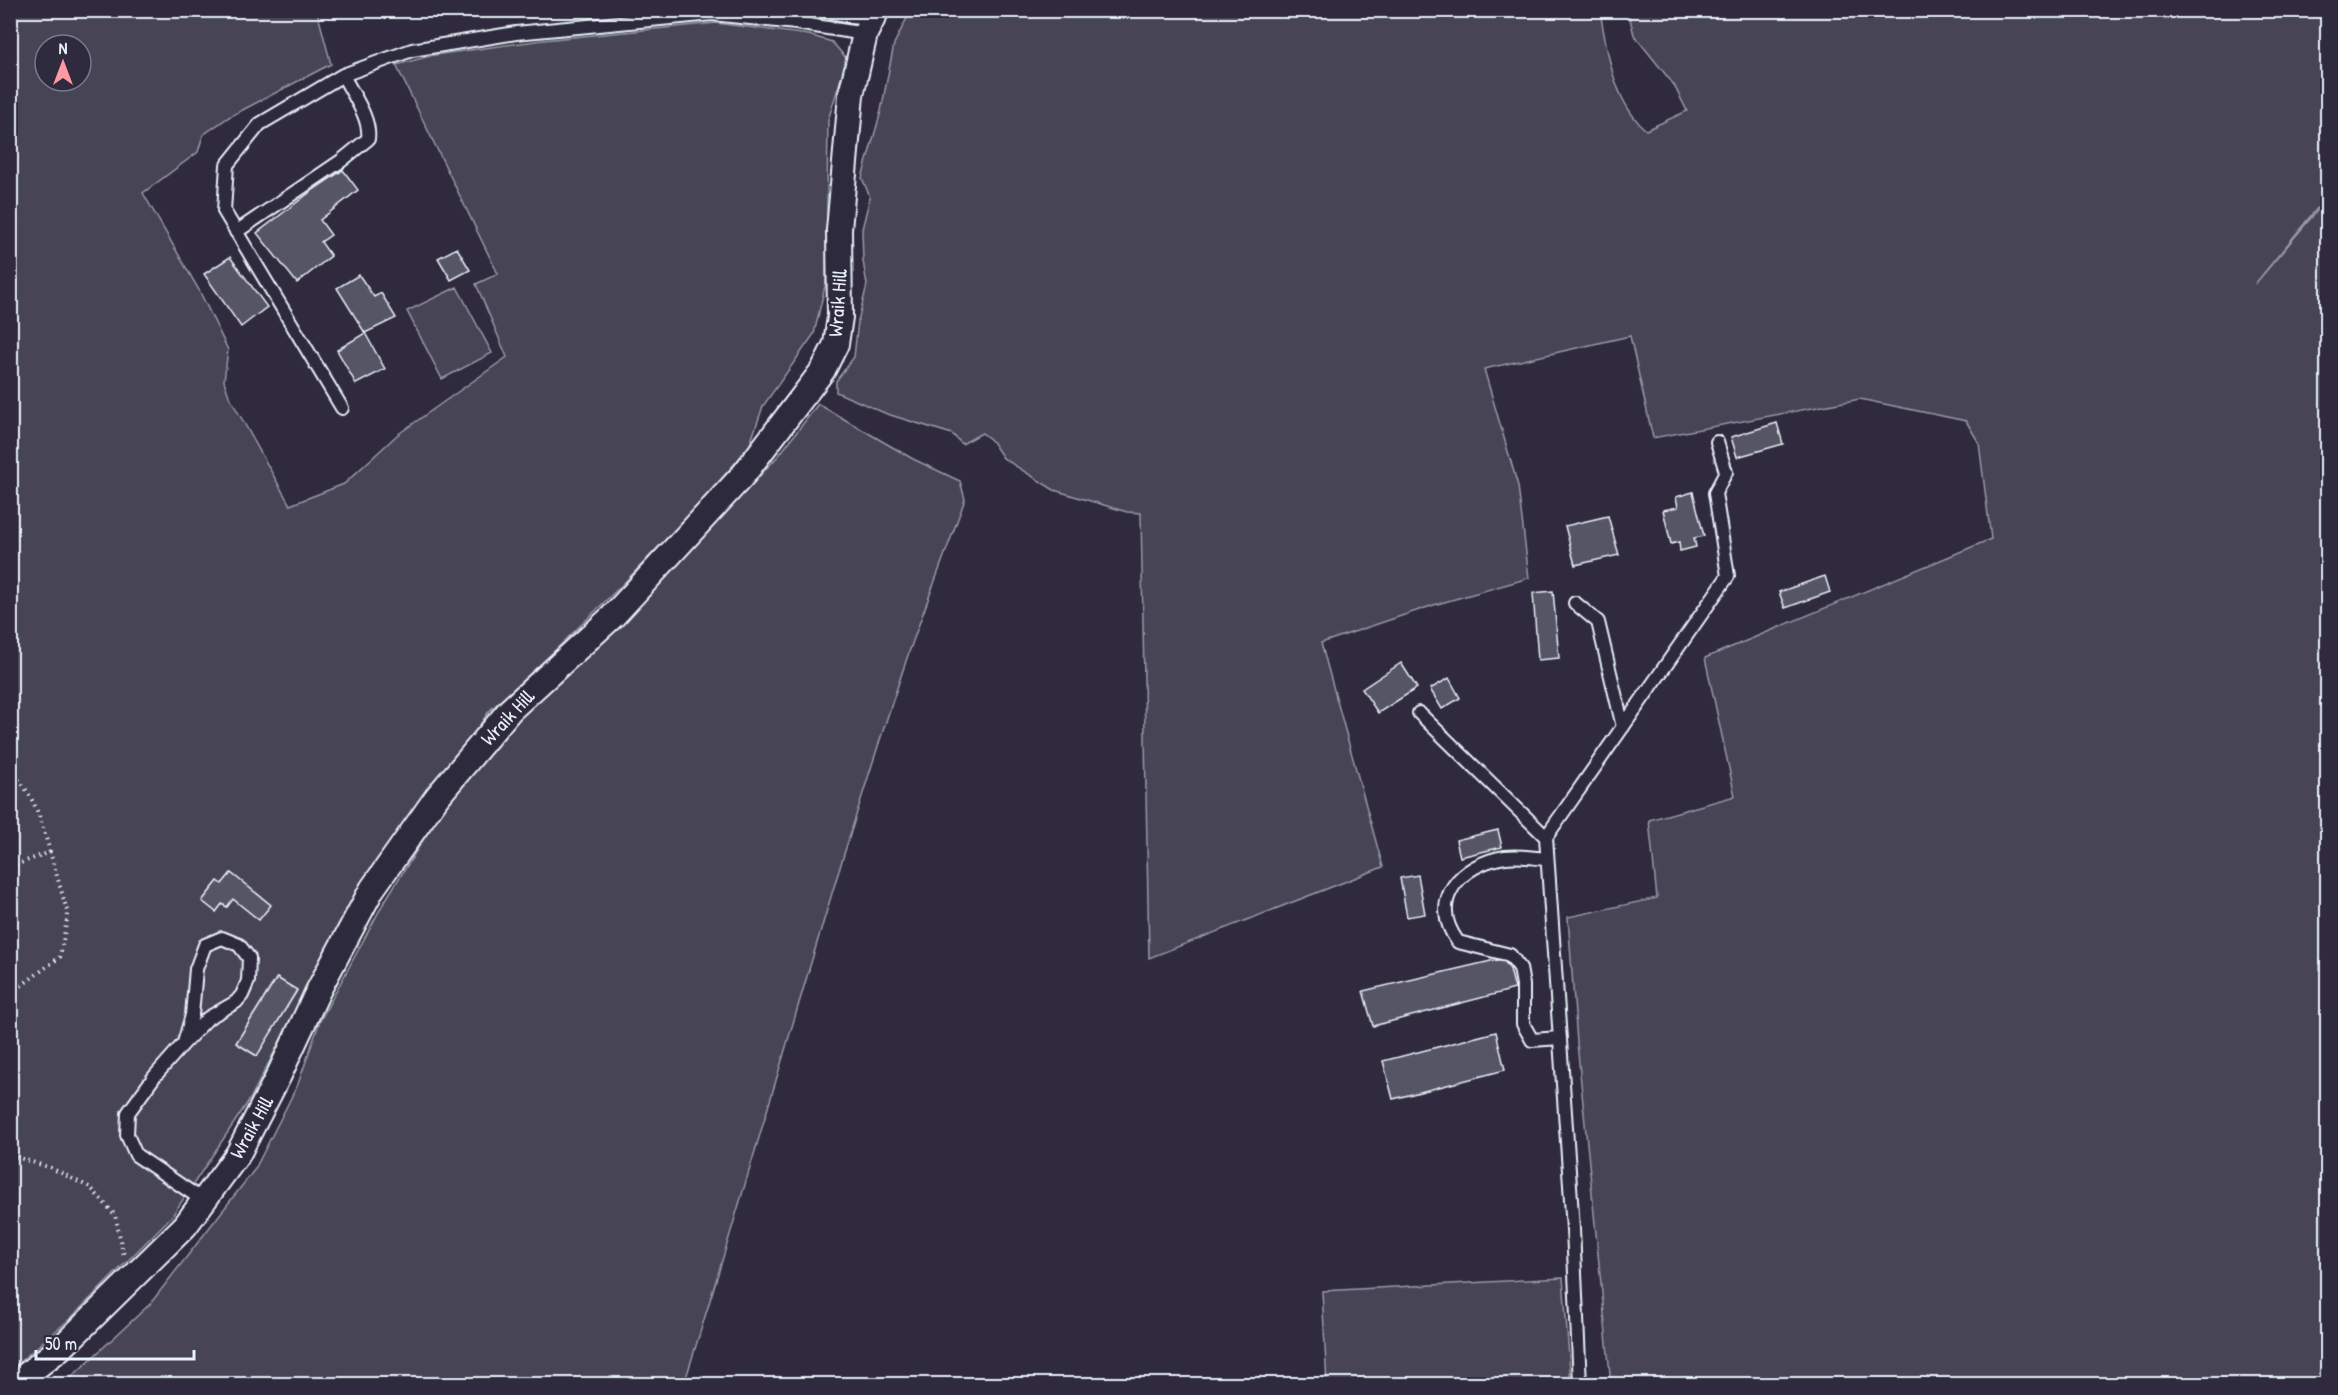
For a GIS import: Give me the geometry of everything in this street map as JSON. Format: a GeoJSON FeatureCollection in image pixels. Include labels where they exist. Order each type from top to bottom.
{"type":"FeatureCollection","features":[{"type":"Feature","properties":{"kind":"street","name":"Wraik Hill"},"geometry":{"type":"LineString","coordinates":[[15,1384],[65,1344],[185,1226],[238,1154],[279,1075],[318,991],[372,889],[436,797],[510,710],[613,616],[744,474],[823,370],[836,344],[840,317],[839,230],[851,95],[871,22]]}},
{"type":"Feature","properties":{"kind":"lane"},"geometry":{"type":"LineString","coordinates":[[498,10],[531,10]]}},
{"type":"Feature","properties":{"kind":"lane"},"geometry":{"type":"LineString","coordinates":[[820,10],[871,22]]}},
{"type":"Feature","properties":{"kind":"lane"},"geometry":{"type":"LineString","coordinates":[[342,408],[224,211],[227,165],[260,124],[343,75],[412,50],[516,33],[712,14],[796,22],[871,22]]}},
{"type":"Feature","properties":{"kind":"lane"},"geometry":{"type":"LineString","coordinates":[[236,232],[341,161],[368,139],[369,130],[364,116],[343,75]]}},
{"type":"Feature","properties":{"kind":"lane"},"geometry":{"type":"LineString","coordinates":[[1580,1384],[1573,1229],[1546,837],[1728,576],[1715,493],[1726,472],[1717,442]]}},
{"type":"Feature","properties":{"kind":"lane"},"geometry":{"type":"LineString","coordinates":[[1575,603],[1598,622],[1623,727]]}},
{"type":"Feature","properties":{"kind":"lane"},"geometry":{"type":"LineString","coordinates":[[1419,713],[1546,837]]}},
{"type":"Feature","properties":{"kind":"lane"},"geometry":{"type":"LineString","coordinates":[[1547,859],[1507,856],[1484,862],[1469,870],[1455,882],[1447,900],[1447,922],[1458,942],[1510,955],[1520,968],[1523,985],[1523,1024],[1532,1040],[1560,1038]]}},
{"type":"Feature","properties":{"kind":"lane"},"geometry":{"type":"LineString","coordinates":[[184,1043],[192,1015],[196,969],[206,945],[222,938],[239,945],[249,958],[248,981],[242,995],[236,1002],[208,1018],[154,1077],[128,1113],[127,1135],[136,1155],[204,1201]]}},
{"type":"Feature","properties":{"kind":"path"},"geometry":{"type":"LineString","coordinates":[[10,186],[18,221],[10,247]]}},
{"type":"Feature","properties":{"kind":"path"},"geometry":{"type":"LineString","coordinates":[[10,771],[30,795],[43,826],[68,914],[60,957],[10,994]]}},
{"type":"Feature","properties":{"kind":"path"},"geometry":{"type":"LineString","coordinates":[[10,867],[50,852]]}},
{"type":"Feature","properties":{"kind":"path"},"geometry":{"type":"LineString","coordinates":[[10,1155],[51,1168],[91,1188],[116,1215],[123,1256],[141,1269]]}},
{"type":"Feature","properties":{"kind":"shaded area"},"geometry":{"type":"Polygon","coordinates":[[[911,10],[1600,11],[1613,75],[1626,105],[1646,130],[1687,111],[1674,85],[1634,35],[1628,11],[2327,11],[2327,196],[2255,284],[2327,199],[2327,1384],[1611,1384],[1577,1043],[1568,917],[1657,898],[1649,820],[1735,796],[1705,658],[1991,539],[1979,443],[1966,421],[1860,399],[1653,438],[1630,336],[1484,369],[1518,486],[1529,578],[1434,605],[1321,643],[1383,867],[1149,958],[1141,513],[1127,512],[1054,490],[1003,458],[991,440],[982,433],[962,444],[952,434],[887,414],[836,392],[836,381],[854,357],[858,321],[867,285],[863,261],[862,229],[870,197],[862,178],[881,111],[894,44],[911,10]]]}},
{"type":"Feature","properties":{"kind":"shaded area"},"geometry":{"type":"Polygon","coordinates":[[[11,11],[317,11],[331,64],[229,117],[203,135],[198,152],[143,193],[199,290],[228,350],[224,381],[229,396],[290,505],[344,484],[397,435],[507,357],[476,284],[498,274],[396,65],[434,55],[543,40],[716,23],[809,35],[832,42],[847,59],[828,120],[826,282],[814,334],[763,406],[749,447],[694,510],[624,583],[489,711],[453,766],[352,902],[250,1099],[172,1216],[71,1318],[11,1369],[11,11]],[[231,873],[222,884],[218,881],[202,901],[216,912],[222,904],[227,907],[233,899],[259,920],[270,904],[231,873]],[[276,978],[236,1043],[256,1056],[297,991],[276,978]]]}},
{"type":"Feature","properties":{"kind":"shaded area"},"geometry":{"type":"Polygon","coordinates":[[[457,287],[492,353],[442,379],[407,311],[457,287]]]}},
{"type":"Feature","properties":{"kind":"shaded area"},"geometry":{"type":"Polygon","coordinates":[[[818,404],[913,459],[960,481],[965,499],[910,649],[874,759],[684,1384],[64,1384],[150,1304],[255,1169],[298,1084],[320,1021],[383,904],[435,821],[513,718],[712,527],[780,454],[818,404]]]}},
{"type":"Feature","properties":{"kind":"shaded area"},"geometry":{"type":"Polygon","coordinates":[[[1563,1278],[1571,1384],[1327,1384],[1322,1291],[1563,1278]]]}},
{"type":"Feature","properties":{"kind":"building"},"geometry":{"type":"Polygon","coordinates":[[[343,170],[358,190],[320,220],[331,235],[321,242],[331,256],[297,283],[257,233],[343,170]]]}},
{"type":"Feature","properties":{"kind":"building"},"geometry":{"type":"Polygon","coordinates":[[[457,248],[470,270],[451,280],[438,258],[457,248]]]}},
{"type":"Feature","properties":{"kind":"building"},"geometry":{"type":"Polygon","coordinates":[[[230,257],[267,307],[241,327],[204,274],[230,257]]]}},
{"type":"Feature","properties":{"kind":"building"},"geometry":{"type":"Polygon","coordinates":[[[359,275],[374,297],[381,293],[396,318],[365,333],[337,288],[359,275]]]}},
{"type":"Feature","properties":{"kind":"building"},"geometry":{"type":"Polygon","coordinates":[[[365,333],[385,369],[356,384],[337,350],[365,333]]]}},
{"type":"Feature","properties":{"kind":"building"},"geometry":{"type":"Polygon","coordinates":[[[1777,423],[1783,444],[1737,457],[1731,437],[1777,423]]]}},
{"type":"Feature","properties":{"kind":"building"},"geometry":{"type":"Polygon","coordinates":[[[1693,492],[1704,536],[1694,538],[1696,547],[1680,551],[1679,542],[1671,544],[1663,510],[1678,507],[1676,497],[1693,492]]]}},
{"type":"Feature","properties":{"kind":"building"},"geometry":{"type":"Polygon","coordinates":[[[1608,516],[1619,555],[1575,565],[1565,526],[1608,516]]]}},
{"type":"Feature","properties":{"kind":"building"},"geometry":{"type":"Polygon","coordinates":[[[1825,576],[1830,592],[1785,608],[1779,592],[1825,576]]]}},
{"type":"Feature","properties":{"kind":"building"},"geometry":{"type":"Polygon","coordinates":[[[1553,591],[1559,658],[1538,660],[1533,593],[1553,591]]]}},
{"type":"Feature","properties":{"kind":"building"},"geometry":{"type":"Polygon","coordinates":[[[1401,663],[1417,688],[1378,713],[1362,689],[1401,663]]]}},
{"type":"Feature","properties":{"kind":"building"},"geometry":{"type":"Polygon","coordinates":[[[1449,678],[1460,698],[1442,709],[1430,689],[1449,678]]]}},
{"type":"Feature","properties":{"kind":"building"},"geometry":{"type":"Polygon","coordinates":[[[1498,830],[1502,847],[1460,857],[1456,840],[1498,830]]]}},
{"type":"Feature","properties":{"kind":"building"},"geometry":{"type":"Polygon","coordinates":[[[231,873],[271,905],[259,920],[233,899],[227,907],[222,904],[216,912],[202,901],[218,881],[222,884],[231,873]]]}},
{"type":"Feature","properties":{"kind":"building"},"geometry":{"type":"Polygon","coordinates":[[[1418,875],[1425,914],[1407,917],[1400,878],[1418,875]]]}},
{"type":"Feature","properties":{"kind":"building"},"geometry":{"type":"Polygon","coordinates":[[[1495,960],[1505,962],[1510,969],[1515,989],[1373,1026],[1363,991],[1495,960]]]}},
{"type":"Feature","properties":{"kind":"building"},"geometry":{"type":"Polygon","coordinates":[[[277,978],[297,990],[257,1056],[236,1043],[277,978]]]}},
{"type":"Feature","properties":{"kind":"building"},"geometry":{"type":"Polygon","coordinates":[[[1496,1032],[1505,1070],[1393,1099],[1383,1061],[1496,1032]]]}}]}
